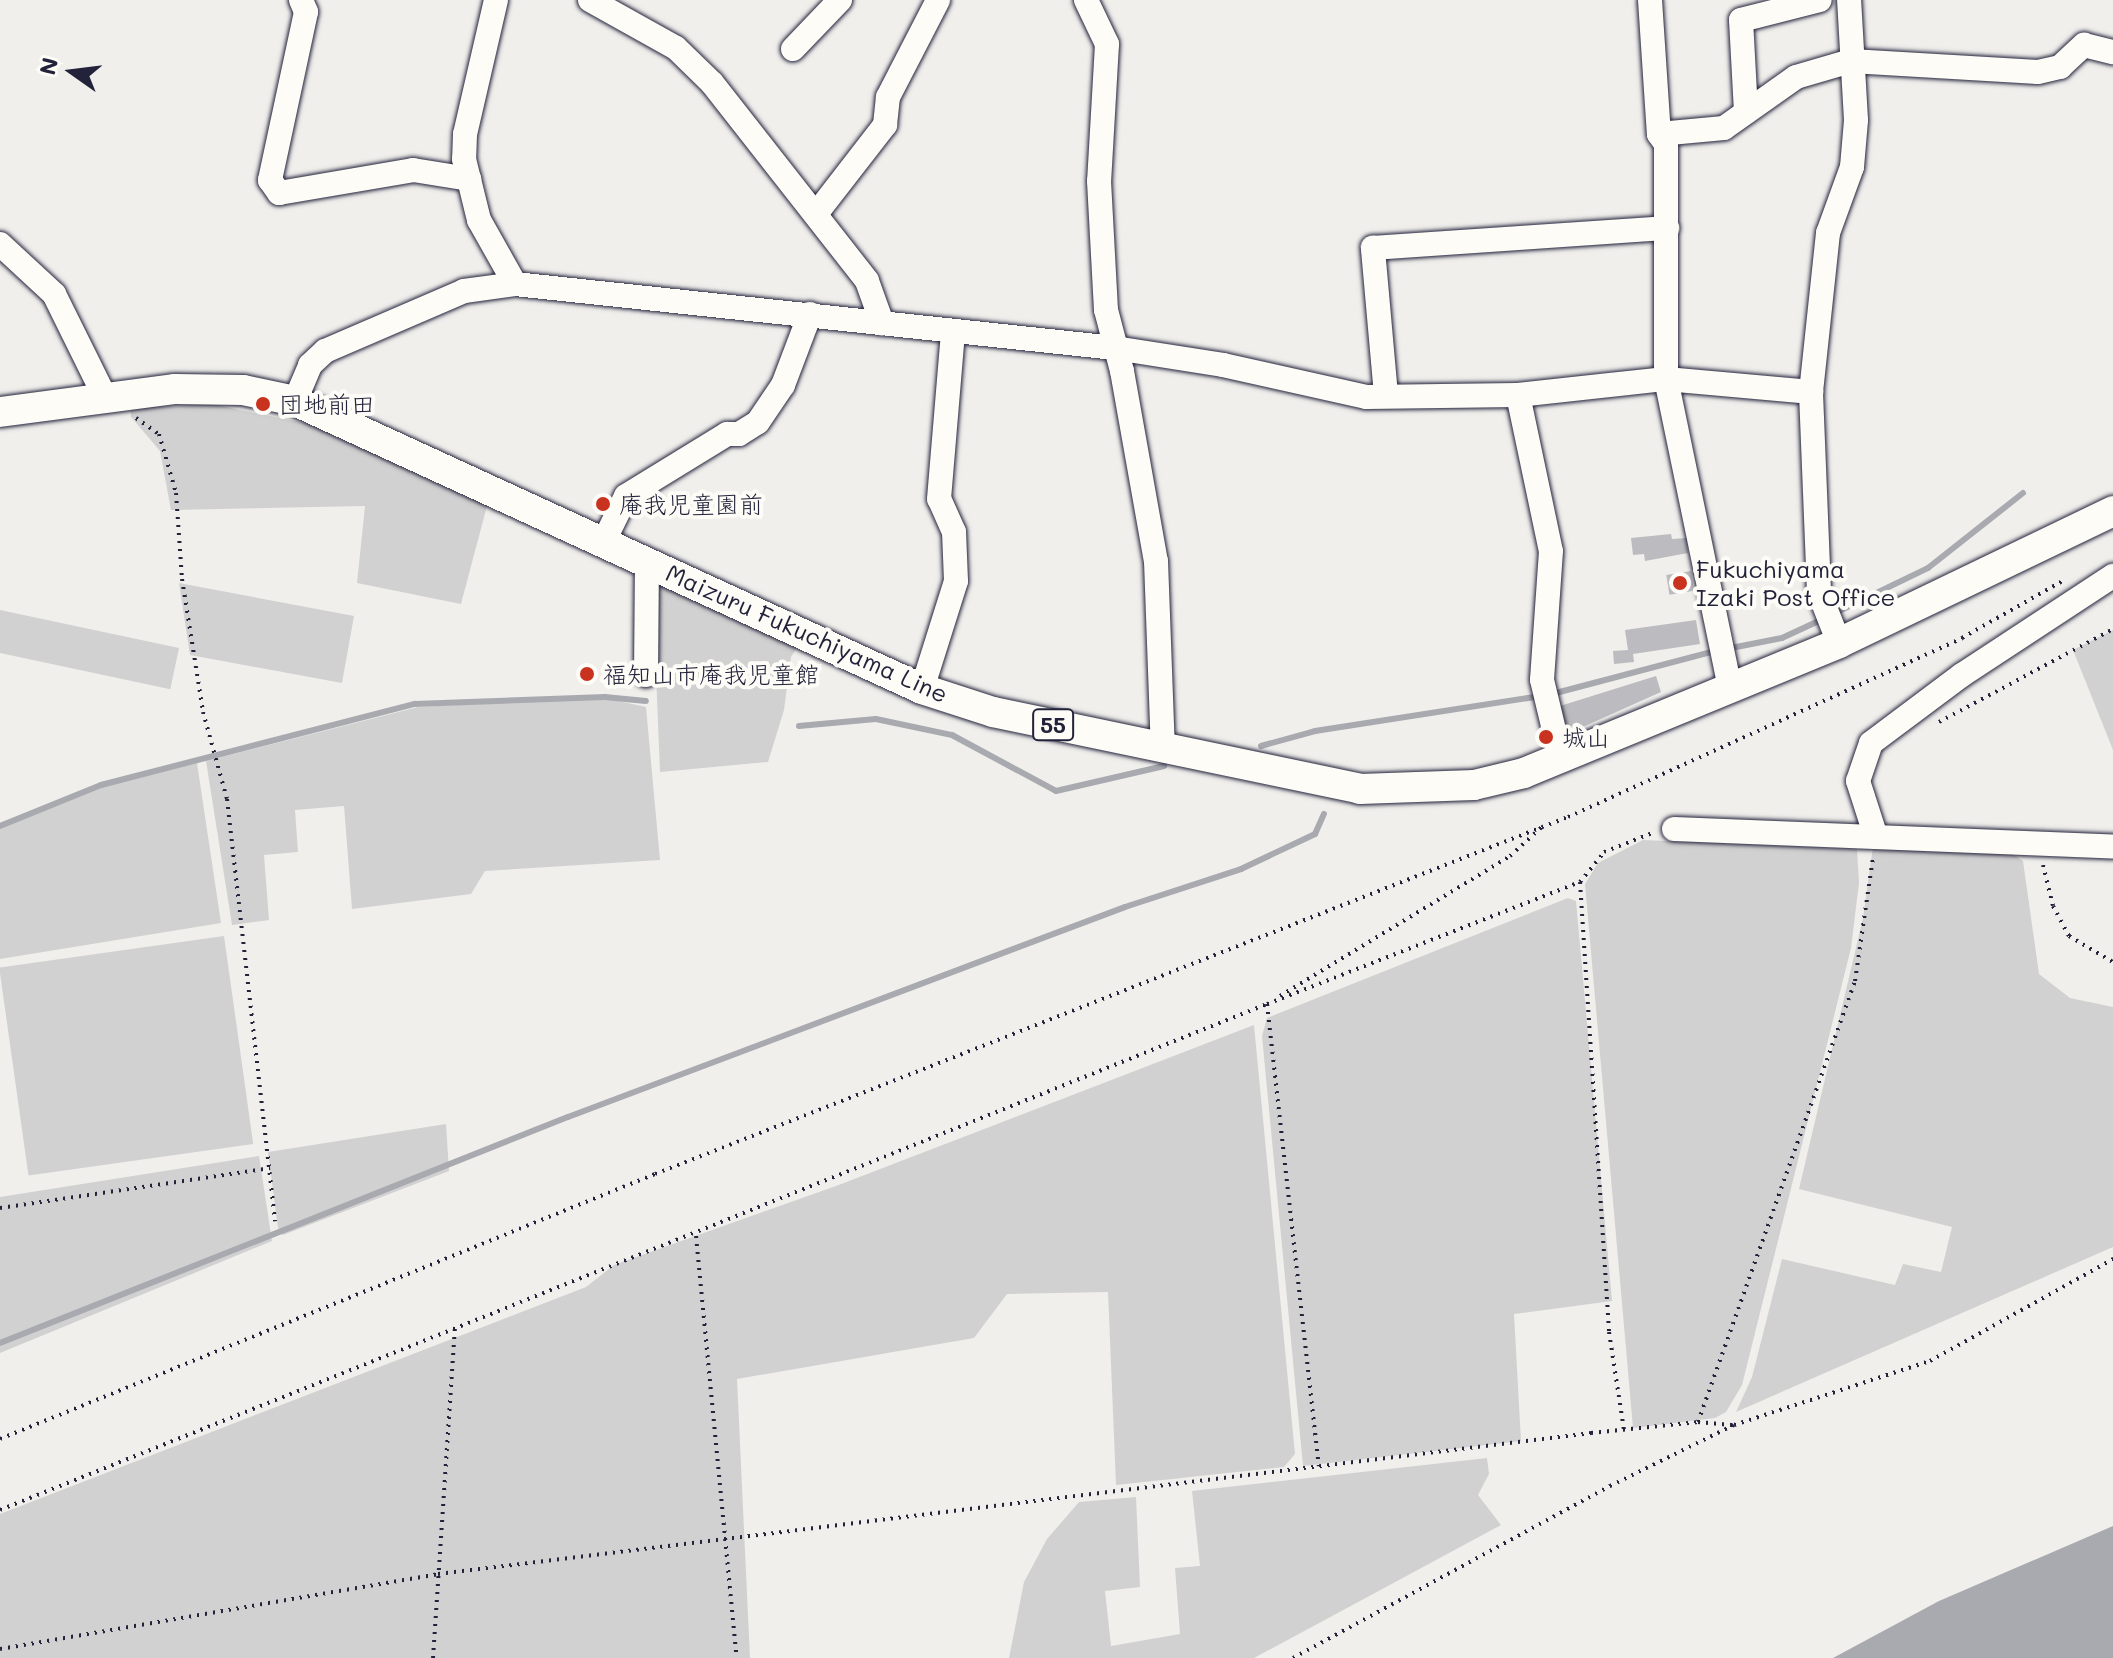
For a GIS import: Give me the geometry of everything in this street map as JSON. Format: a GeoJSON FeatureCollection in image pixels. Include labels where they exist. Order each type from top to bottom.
{"type":"FeatureCollection","features":[{"type":"Feature","properties":{"kind":"main road","name":"Maizuru Fukuchiyama Line"},"geometry":{"type":"LineString","coordinates":[[0,412],[175,389],[243,390],[295,401],[922,689],[993,712],[1308,781],[1375,789],[1474,785],[1561,759],[1839,643],[2113,511]]}},
{"type":"Feature","properties":{"kind":"street"},"geometry":{"type":"LineString","coordinates":[[301,0],[306,12],[270,180],[279,193],[413,170],[469,179]]}},
{"type":"Feature","properties":{"kind":"street"},"geometry":{"type":"LineString","coordinates":[[496,0],[465,134],[469,179],[479,220],[515,284]]}},
{"type":"Feature","properties":{"kind":"street"},"geometry":{"type":"LineString","coordinates":[[590,0],[676,48],[712,83],[867,281],[882,323]]}},
{"type":"Feature","properties":{"kind":"street"},"geometry":{"type":"LineString","coordinates":[[793,49],[840,0]]}},
{"type":"Feature","properties":{"kind":"street"},"geometry":{"type":"LineString","coordinates":[[816,214],[885,125],[888,97],[938,0]]}},
{"type":"Feature","properties":{"kind":"street"},"geometry":{"type":"LineString","coordinates":[[1086,0],[1107,44],[1099,181],[1106,310],[1156,561],[1163,749]]}},
{"type":"Feature","properties":{"kind":"street"},"geometry":{"type":"LineString","coordinates":[[1650,0],[1659,134],[1666,144],[1666,379],[1730,689]]}},
{"type":"Feature","properties":{"kind":"street"},"geometry":{"type":"LineString","coordinates":[[1746,112],[1739,10],[1820,0]]}},
{"type":"Feature","properties":{"kind":"street"},"geometry":{"type":"LineString","coordinates":[[1839,643],[1819,592],[1811,392],[1828,233],[1852,167],[1856,120],[1849,0]]}},
{"type":"Feature","properties":{"kind":"street"},"geometry":{"type":"LineString","coordinates":[[1659,134],[1724,128],[1796,77],[1851,61],[2038,72],[2060,67],[2084,45],[2113,52]]}},
{"type":"Feature","properties":{"kind":"street"},"geometry":{"type":"LineString","coordinates":[[1386,395],[1373,248],[1667,228]]}},
{"type":"Feature","properties":{"kind":"street"},"geometry":{"type":"LineString","coordinates":[[0,244],[54,294],[105,397]]}},
{"type":"Feature","properties":{"kind":"street"},"geometry":{"type":"LineString","coordinates":[[295,401],[310,365],[325,351],[464,291],[515,284],[1115,348],[1223,365],[1366,397],[1518,395],[1666,379],[1811,392]]}},
{"type":"Feature","properties":{"kind":"street"},"geometry":{"type":"LineString","coordinates":[[604,541],[626,496],[727,434],[739,434],[758,422],[783,385],[810,314]]}},
{"type":"Feature","properties":{"kind":"street"},"geometry":{"type":"LineString","coordinates":[[922,689],[956,581],[954,532],[939,499],[953,333]]}},
{"type":"Feature","properties":{"kind":"street"},"geometry":{"type":"LineString","coordinates":[[1518,395],[1551,551],[1542,680],[1561,759]]}},
{"type":"Feature","properties":{"kind":"street"},"geometry":{"type":"LineString","coordinates":[[646,675],[647,561]]}},
{"type":"Feature","properties":{"kind":"street"},"geometry":{"type":"LineString","coordinates":[[1876,837],[1858,781],[1871,743],[1962,675],[2113,576]]}},
{"type":"Feature","properties":{"kind":"street"},"geometry":{"type":"LineString","coordinates":[[1674,829],[2113,847]]}},
{"type":"Feature","properties":{"kind":"path"},"geometry":{"type":"LineString","coordinates":[[105,397],[159,434],[176,493],[182,579],[203,712],[227,799],[275,1221]]}},
{"type":"Feature","properties":{"kind":"path"},"geometry":{"type":"LineString","coordinates":[[0,1439],[1547,822],[1568,817],[1962,638],[2072,576]]}},
{"type":"Feature","properties":{"kind":"path"},"geometry":{"type":"LineString","coordinates":[[1934,724],[2113,629]]}},
{"type":"Feature","properties":{"kind":"path"},"geometry":{"type":"LineString","coordinates":[[1267,1004],[1510,856],[1547,822]]}},
{"type":"Feature","properties":{"kind":"path"},"geometry":{"type":"LineString","coordinates":[[0,1510],[455,1326],[696,1236],[967,1120],[1580,882],[1604,852],[1643,834],[1674,829]]}},
{"type":"Feature","properties":{"kind":"path"},"geometry":{"type":"LineString","coordinates":[[1698,1422],[1855,981],[1876,837]]}},
{"type":"Feature","properties":{"kind":"path"},"geometry":{"type":"LineString","coordinates":[[2038,844],[2053,906],[2069,936],[2113,962]]}},
{"type":"Feature","properties":{"kind":"path"},"geometry":{"type":"LineString","coordinates":[[1580,882],[1609,1332],[1624,1430]]}},
{"type":"Feature","properties":{"kind":"path"},"geometry":{"type":"LineString","coordinates":[[1267,1004],[1319,1466]]}},
{"type":"Feature","properties":{"kind":"path"},"geometry":{"type":"LineString","coordinates":[[0,1208],[270,1168]]}},
{"type":"Feature","properties":{"kind":"path"},"geometry":{"type":"LineString","coordinates":[[696,1236],[737,1658]]}},
{"type":"Feature","properties":{"kind":"path"},"geometry":{"type":"LineString","coordinates":[[1293,1658],[1610,1486],[1734,1425],[1930,1361],[2113,1259]]}},
{"type":"Feature","properties":{"kind":"path"},"geometry":{"type":"LineString","coordinates":[[433,1658],[455,1326]]}},
{"type":"Feature","properties":{"kind":"path"},"geometry":{"type":"LineString","coordinates":[[0,1649],[438,1574],[1624,1430],[1698,1422],[1734,1425]]}},
{"type":"Feature","properties":{"kind":"shaded area"},"geometry":{"type":"Polygon","coordinates":[[[211,404],[334,429],[488,502],[461,604],[357,583],[365,506],[171,510],[160,451],[131,417],[131,408],[211,404]]]}},
{"type":"Feature","properties":{"kind":"shaded area"},"geometry":{"type":"Polygon","coordinates":[[[652,574],[802,640],[791,657],[784,710],[768,762],[660,772],[652,574]]]}},
{"type":"Feature","properties":{"kind":"shaded area"},"geometry":{"type":"Polygon","coordinates":[[[179,583],[354,616],[342,683],[190,655],[179,583]]]}},
{"type":"Feature","properties":{"kind":"shaded area"},"geometry":{"type":"Polygon","coordinates":[[[0,610],[179,648],[170,689],[0,653],[0,610]]]}},
{"type":"Feature","properties":{"kind":"shaded area"},"geometry":{"type":"Polygon","coordinates":[[[2113,630],[2113,750],[2073,650],[2113,630]]]}},
{"type":"Feature","properties":{"kind":"shaded area"},"geometry":{"type":"Polygon","coordinates":[[[605,698],[646,707],[660,860],[485,871],[471,894],[352,909],[344,806],[295,810],[298,852],[264,855],[269,920],[232,925],[206,761],[418,707],[605,698]]]}},
{"type":"Feature","properties":{"kind":"shaded area"},"geometry":{"type":"Polygon","coordinates":[[[197,763],[221,923],[0,959],[0,826],[102,786],[197,763]]]}},
{"type":"Feature","properties":{"kind":"shaded area"},"geometry":{"type":"Polygon","coordinates":[[[1643,840],[1857,849],[1859,883],[1851,948],[1742,1385],[1726,1412],[1715,1418],[1633,1428],[1585,884],[1598,863],[1643,840]]]}},
{"type":"Feature","properties":{"kind":"shaded area"},"geometry":{"type":"Polygon","coordinates":[[[1873,847],[2011,853],[2023,861],[2039,974],[2070,998],[2113,1007],[2113,1247],[1736,1412],[1752,1377],[1782,1259],[1895,1285],[1903,1264],[1941,1272],[1952,1227],[1799,1189],[1863,918],[1873,847]]]}},
{"type":"Feature","properties":{"kind":"shaded area"},"geometry":{"type":"Polygon","coordinates":[[[1568,898],[1576,901],[1612,1301],[1514,1314],[1521,1441],[1303,1466],[1262,1036],[1267,1018],[1568,898]]]}},
{"type":"Feature","properties":{"kind":"shaded area"},"geometry":{"type":"Polygon","coordinates":[[[224,936],[253,1144],[28,1176],[0,967],[224,936]]]}},
{"type":"Feature","properties":{"kind":"shaded area"},"geometry":{"type":"Polygon","coordinates":[[[1254,1025],[1295,1454],[1284,1467],[1116,1485],[1108,1292],[1007,1294],[974,1338],[737,1379],[750,1658],[0,1658],[0,1514],[586,1287],[614,1265],[836,1186],[1254,1025]]]}},
{"type":"Feature","properties":{"kind":"shaded area"},"geometry":{"type":"Polygon","coordinates":[[[446,1124],[449,1171],[283,1235],[278,1228],[268,1152],[446,1124]]]}},
{"type":"Feature","properties":{"kind":"shaded area"},"geometry":{"type":"Polygon","coordinates":[[[259,1156],[272,1241],[0,1353],[0,1197],[259,1156]]]}},
{"type":"Feature","properties":{"kind":"shaded area"},"geometry":{"type":"Polygon","coordinates":[[[1487,1458],[1489,1474],[1478,1495],[1501,1525],[1254,1658],[1009,1658],[1024,1582],[1047,1539],[1079,1502],[1136,1497],[1140,1587],[1105,1591],[1111,1646],[1180,1634],[1175,1568],[1200,1566],[1192,1491],[1487,1458]]]}},
{"type":"Feature","properties":{"kind":"shaded area"},"geometry":{"type":"Polygon","coordinates":[[[2113,1526],[2113,1658],[1833,1658],[1939,1601],[2113,1526]]]}},
{"type":"Feature","properties":{"kind":"building"},"geometry":{"type":"Polygon","coordinates":[[[1671,534],[1672,539],[1687,538],[1688,553],[1645,561],[1644,554],[1633,555],[1631,538],[1671,534]]]}},
{"type":"Feature","properties":{"kind":"building"},"geometry":{"type":"Polygon","coordinates":[[[1691,571],[1694,591],[1669,595],[1666,575],[1691,571]]]}},
{"type":"Feature","properties":{"kind":"building"},"geometry":{"type":"Polygon","coordinates":[[[1696,620],[1700,644],[1633,654],[1634,662],[1614,664],[1613,651],[1628,650],[1625,630],[1696,620]]]}},
{"type":"Feature","properties":{"kind":"building"},"geometry":{"type":"Polygon","coordinates":[[[1656,676],[1661,692],[1567,734],[1560,706],[1656,676]]]}},
{"type":"Feature","properties":{"kind":"waterway"},"geometry":{"type":"LineString","coordinates":[[1835,613],[1928,568],[2023,493]]}},
{"type":"Feature","properties":{"kind":"waterway"},"geometry":{"type":"LineString","coordinates":[[1726,649],[1782,638],[1825,618]]}},
{"type":"Feature","properties":{"kind":"waterway"},"geometry":{"type":"LineString","coordinates":[[1552,694],[1715,651]]}},
{"type":"Feature","properties":{"kind":"waterway"},"geometry":{"type":"LineString","coordinates":[[1261,746],[1315,731],[1541,696]]}},
{"type":"Feature","properties":{"kind":"waterway"},"geometry":{"type":"LineString","coordinates":[[0,826],[101,785],[415,704],[605,697],[646,701]]}},
{"type":"Feature","properties":{"kind":"waterway"},"geometry":{"type":"LineString","coordinates":[[799,726],[876,719],[952,735],[1056,791],[1164,766]]}},
{"type":"Feature","properties":{"kind":"waterway"},"geometry":{"type":"LineString","coordinates":[[0,1343],[568,1117],[1125,907],[1241,869],[1315,834],[1324,814]]}},
{"type":"Feature","properties":{"kind":"place","name":"団地前田"},"geometry":{"type":"Point","coordinates":[263,404]}},
{"type":"Feature","properties":{"kind":"place","name":"庵我児童園前"},"geometry":{"type":"Point","coordinates":[603,504]}},
{"type":"Feature","properties":{"kind":"place","name":"Fukuchiyama Izaki Post Office"},"geometry":{"type":"Point","coordinates":[1680,583]}},
{"type":"Feature","properties":{"kind":"place","name":"福知山市庵我児童館"},"geometry":{"type":"Point","coordinates":[587,674]}},
{"type":"Feature","properties":{"kind":"place","name":"城山"},"geometry":{"type":"Point","coordinates":[1546,737]}}]}
